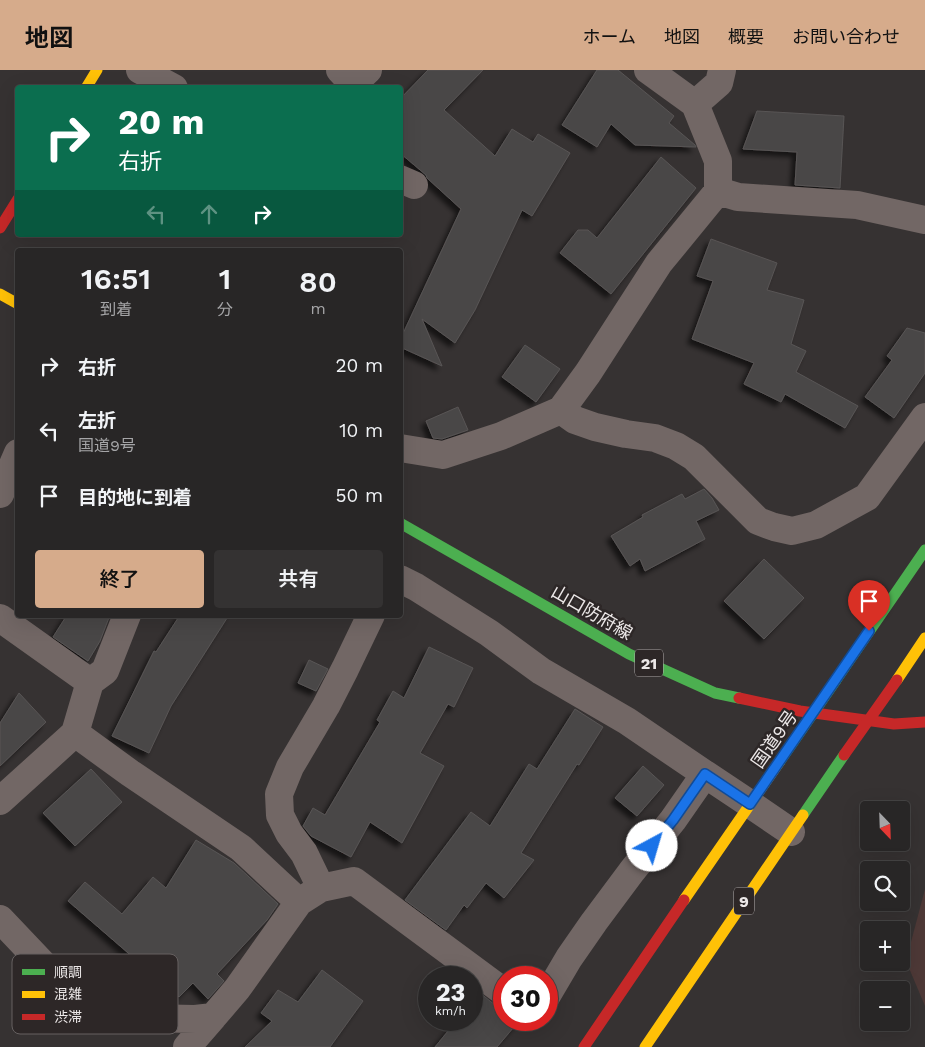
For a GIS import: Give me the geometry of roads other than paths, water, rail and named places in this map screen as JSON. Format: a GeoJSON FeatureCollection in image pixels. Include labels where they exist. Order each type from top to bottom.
{"type":"FeatureCollection","features":[{"type":"Feature","properties":{"kind":"main road"},"geometry":{"type":"LineString","coordinates":[[88,85],[96,70]]}},
{"type":"Feature","properties":{"kind":"main road"},"geometry":{"type":"LineString","coordinates":[[0,228],[15,204]]}},
{"type":"Feature","properties":{"kind":"main road"},"geometry":{"type":"LineString","coordinates":[[0,294],[15,302]]}},
{"type":"Feature","properties":{"kind":"main road","name":"山口防府線"},"geometry":{"type":"LineString","coordinates":[[403,525],[629,654],[715,693],[809,712],[894,724],[925,722]]}},
{"type":"Feature","properties":{"kind":"main road","name":"国道9号"},"geometry":{"type":"LineString","coordinates":[[584,1047],[925,550]]}},
{"type":"Feature","properties":{"kind":"main road","name":"9"},"geometry":{"type":"LineString","coordinates":[[645,1047],[925,638]]}},
{"type":"Feature","properties":{"kind":"street"},"geometry":{"type":"LineString","coordinates":[[140,70],[168,85]]}},
{"type":"Feature","properties":{"kind":"street"},"geometry":{"type":"LineString","coordinates":[[340,70],[353,84],[368,70]]}},
{"type":"Feature","properties":{"kind":"street"},"geometry":{"type":"LineString","coordinates":[[403,448],[443,455],[501,436],[561,410],[659,263],[718,191],[718,161],[695,104],[648,70]]}},
{"type":"Feature","properties":{"kind":"street"},"geometry":{"type":"LineString","coordinates":[[695,104],[720,83],[722,70]]}},
{"type":"Feature","properties":{"kind":"street"},"geometry":{"type":"LineString","coordinates":[[718,191],[738,198],[857,204],[925,220]]}},
{"type":"Feature","properties":{"kind":"street"},"geometry":{"type":"LineString","coordinates":[[561,410],[575,420],[595,427],[655,438],[676,446],[694,457],[758,521],[792,531],[816,525],[867,497],[925,417]]}},
{"type":"Feature","properties":{"kind":"street"},"geometry":{"type":"LineString","coordinates":[[0,494],[15,460]]}},
{"type":"Feature","properties":{"kind":"street"},"geometry":{"type":"LineString","coordinates":[[403,580],[489,633],[541,671],[627,721],[791,832]]}},
{"type":"Feature","properties":{"kind":"street"},"geometry":{"type":"LineString","coordinates":[[0,618],[90,682]]}},
{"type":"Feature","properties":{"kind":"street"},"geometry":{"type":"LineString","coordinates":[[0,800],[75,733],[90,682],[105,671],[126,618]]}},
{"type":"Feature","properties":{"kind":"street"},"geometry":{"type":"LineString","coordinates":[[310,895],[304,853],[289,833],[280,815],[279,794],[290,767],[345,670],[370,618]]}},
{"type":"Feature","properties":{"kind":"street"},"geometry":{"type":"LineString","coordinates":[[75,733],[130,773],[310,895]]}},
{"type":"Feature","properties":{"kind":"street"},"geometry":{"type":"LineString","coordinates":[[558,977],[589,929],[673,820],[705,774]]}},
{"type":"Feature","properties":{"kind":"street"},"geometry":{"type":"LineString","coordinates":[[187,1047],[238,989],[310,895],[354,881],[493,984]]}},
{"type":"Feature","properties":{"kind":"street"},"geometry":{"type":"LineString","coordinates":[[0,919],[34,954]]}},
{"type":"Feature","properties":{"kind":"street"},"geometry":{"type":"LineString","coordinates":[[178,1019],[213,1017]]}}]}
